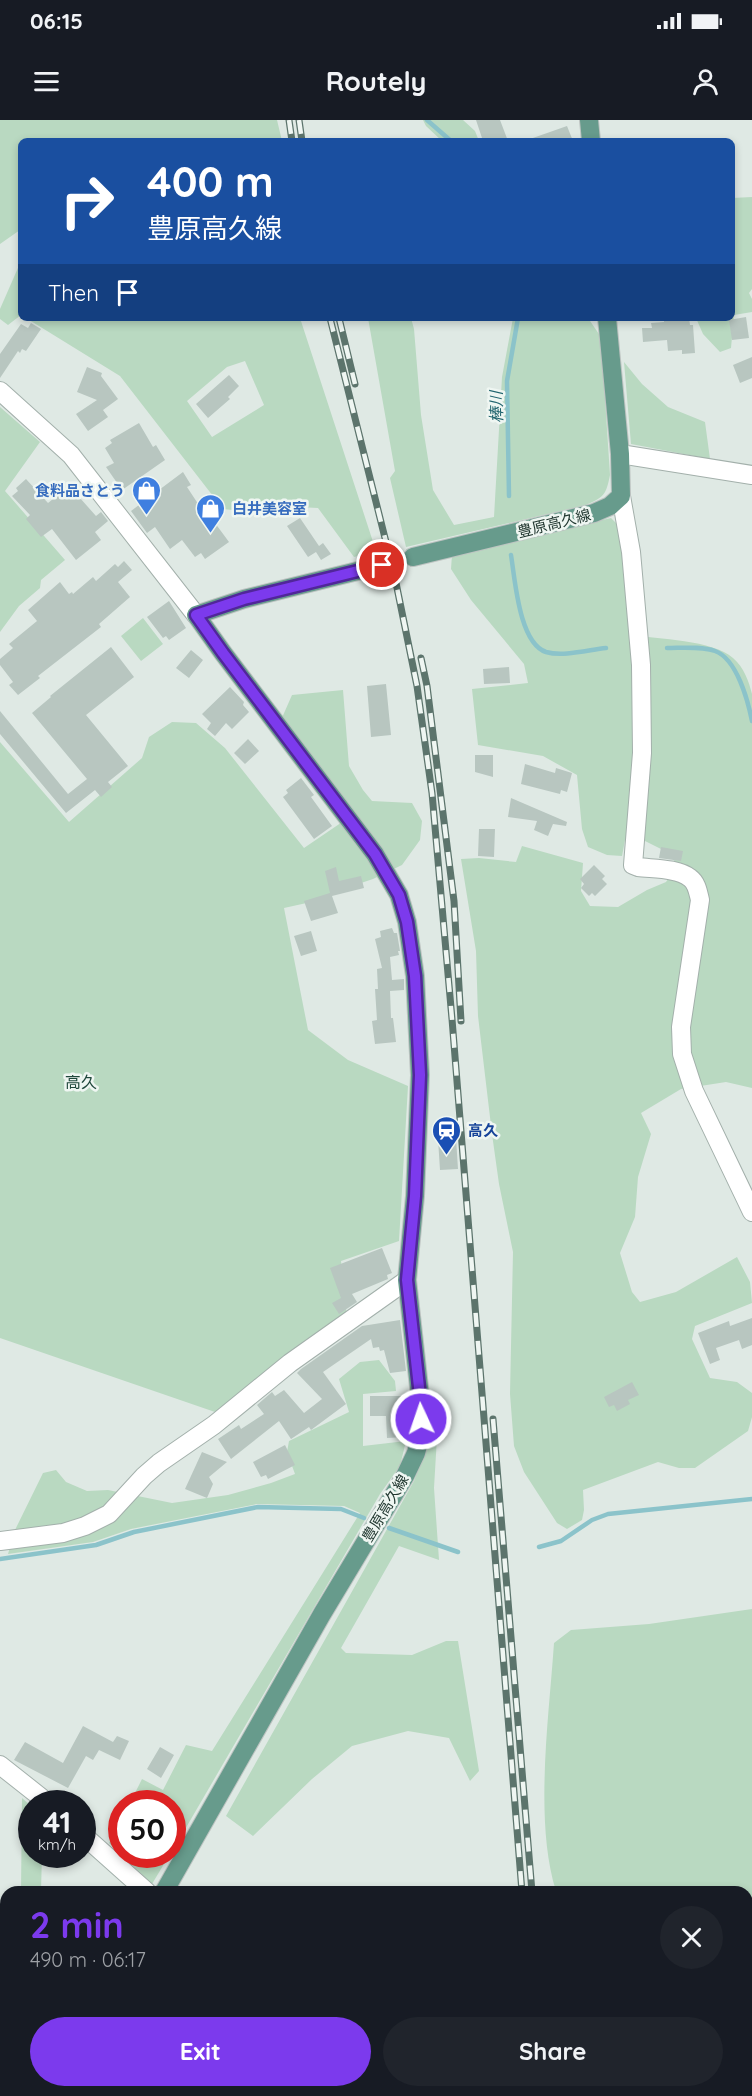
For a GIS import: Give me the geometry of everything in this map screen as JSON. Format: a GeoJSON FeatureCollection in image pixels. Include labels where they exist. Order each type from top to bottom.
{"type":"FeatureCollection","features":[{"type":"Feature","properties":{"kind":"main road"},"geometry":{"type":"LineString","coordinates":[[589,120],[591,138]]}},
{"type":"Feature","properties":{"kind":"main road"},"geometry":{"type":"LineString","coordinates":[[607,321],[620,454],[621,496]]}},
{"type":"Feature","properties":{"kind":"main road","name":"豊原高久線"},"geometry":{"type":"LineString","coordinates":[[413,557],[594,513],[610,506],[621,496]]}},
{"type":"Feature","properties":{"kind":"main road"},"geometry":{"type":"LineString","coordinates":[[196,615],[244,599],[382,565]]}},
{"type":"Feature","properties":{"kind":"main road","name":"豊原高久線"},"geometry":{"type":"LineString","coordinates":[[167,1886],[322,1614],[405,1476],[416,1454],[420,1434],[421,1405],[407,1280],[419,1120],[419,1037],[412,946],[399,895],[375,854],[196,615]]}},
{"type":"Feature","properties":{"kind":"street"},"geometry":{"type":"LineString","coordinates":[[0,391],[71,455],[196,615]]}},
{"type":"Feature","properties":{"kind":"street"},"geometry":{"type":"LineString","coordinates":[[620,454],[752,475]]}},
{"type":"Feature","properties":{"kind":"street"},"geometry":{"type":"LineString","coordinates":[[621,496],[631,552],[640,665],[642,753],[633,865],[677,872],[690,878],[697,887],[700,900],[681,1027],[682,1054],[694,1091],[752,1212]]}},
{"type":"Feature","properties":{"kind":"street"},"geometry":{"type":"LineString","coordinates":[[0,1541],[63,1533],[85,1526],[109,1514],[159,1463],[214,1425],[290,1363],[407,1280]]}},
{"type":"Feature","properties":{"kind":"street"},"geometry":{"type":"LineString","coordinates":[[0,1765],[32,1790]]}},
{"type":"Feature","properties":{"kind":"street"},"geometry":{"type":"LineString","coordinates":[[96,1846],[140,1886]]}},
{"type":"Feature","properties":{"kind":"green space"},"geometry":{"type":"Polygon","coordinates":[[[0,120],[277,120],[281,138],[18,138],[18,231],[0,244],[0,120]]]}},
{"type":"Feature","properties":{"kind":"green space"},"geometry":{"type":"Polygon","coordinates":[[[423,120],[463,120],[475,131],[478,138],[439,138],[423,120]]]}},
{"type":"Feature","properties":{"kind":"green space"},"geometry":{"type":"Polygon","coordinates":[[[752,197],[752,289],[749,293],[752,299],[752,312],[735,315],[735,198],[752,197]]]}},
{"type":"Feature","properties":{"kind":"green space"},"geometry":{"type":"Polygon","coordinates":[[[18,268],[18,317],[8,325],[0,319],[0,309],[18,268]]]}},
{"type":"Feature","properties":{"kind":"green space"},"geometry":{"type":"Polygon","coordinates":[[[31,321],[301,321],[376,551],[354,557],[318,508],[298,507],[281,515],[223,509],[120,376],[31,321]],[[245,361],[227,367],[187,401],[212,437],[264,405],[245,361]]]}},
{"type":"Feature","properties":{"kind":"green space"},"geometry":{"type":"Polygon","coordinates":[[[369,321],[412,321],[421,415],[433,490],[454,525],[494,517],[502,377],[512,321],[590,321],[601,337],[610,475],[607,487],[597,500],[586,505],[406,547],[390,478],[395,471],[369,321]]]}},
{"type":"Feature","properties":{"kind":"green space"},"geometry":{"type":"Polygon","coordinates":[[[697,321],[733,321],[731,348],[720,352],[703,334],[697,321]]]}},
{"type":"Feature","properties":{"kind":"green space"},"geometry":{"type":"Polygon","coordinates":[[[624,362],[642,384],[668,407],[705,422],[710,459],[631,444],[624,362]]]}},
{"type":"Feature","properties":{"kind":"green space"},"geometry":{"type":"Polygon","coordinates":[[[0,407],[40,442],[5,491],[65,560],[41,580],[40,588],[19,606],[0,632],[0,407]]]}},
{"type":"Feature","properties":{"kind":"green space"},"geometry":{"type":"Polygon","coordinates":[[[611,518],[621,528],[630,635],[699,644],[724,652],[733,658],[743,670],[752,694],[752,1088],[726,1082],[681,1089],[641,1113],[651,1134],[638,1177],[635,1217],[620,1253],[632,1292],[640,1302],[676,1292],[737,1257],[750,1282],[752,1303],[695,1326],[692,1339],[710,1378],[737,1382],[752,1393],[752,1417],[748,1431],[695,1468],[679,1468],[658,1462],[583,1490],[582,1520],[567,1529],[557,1523],[524,1472],[514,1446],[510,1394],[513,1252],[499,1184],[492,1134],[478,1016],[476,951],[461,859],[479,858],[516,862],[522,846],[583,863],[581,891],[590,906],[618,907],[666,882],[678,864],[661,849],[639,838],[625,840],[622,856],[607,855],[588,847],[582,829],[577,775],[543,756],[478,745],[472,689],[528,683],[524,664],[471,600],[451,569],[452,555],[611,518]]]}},
{"type":"Feature","properties":{"kind":"green space"},"geometry":{"type":"Polygon","coordinates":[[[143,618],[163,644],[141,661],[121,636],[143,618]]]}},
{"type":"Feature","properties":{"kind":"green space"},"geometry":{"type":"Polygon","coordinates":[[[343,690],[349,766],[372,801],[412,803],[422,821],[420,840],[402,865],[320,900],[284,908],[308,1030],[348,1060],[408,1086],[399,1241],[341,1261],[347,1318],[215,1412],[0,1338],[0,742],[69,822],[142,758],[149,737],[172,722],[196,723],[225,748],[304,848],[351,816],[281,720],[292,695],[343,690]]]}},
{"type":"Feature","properties":{"kind":"green space"},"geometry":{"type":"Polygon","coordinates":[[[379,1360],[395,1381],[396,1391],[363,1394],[363,1446],[406,1441],[400,1466],[380,1494],[186,1828],[186,1790],[163,1790],[186,1745],[212,1751],[360,1513],[344,1506],[257,1504],[131,1529],[93,1542],[8,1554],[15,1530],[43,1473],[56,1470],[66,1482],[87,1491],[108,1490],[172,1503],[228,1495],[295,1474],[287,1452],[289,1441],[349,1412],[339,1379],[360,1362],[379,1360]]]}},
{"type":"Feature","properties":{"kind":"green space"},"geometry":{"type":"Polygon","coordinates":[[[430,1436],[437,1437],[434,1488],[439,1560],[399,1546],[341,1648],[346,1653],[412,1655],[446,1641],[458,1641],[479,1771],[470,1781],[449,1738],[408,1731],[352,1746],[312,1779],[253,1836],[226,1816],[414,1481],[430,1436]]]}},
{"type":"Feature","properties":{"kind":"green space"},"geometry":{"type":"Polygon","coordinates":[[[752,1609],[752,1886],[555,1886],[549,1863],[544,1802],[554,1643],[571,1630],[649,1624],[752,1609]]]}},
{"type":"Feature","properties":{"kind":"green space"},"geometry":{"type":"Polygon","coordinates":[[[142,1779],[163,1790],[136,1790],[142,1779]]]}},
{"type":"Feature","properties":{"kind":"green space"},"geometry":{"type":"Polygon","coordinates":[[[21,1868],[42,1868],[41,1886],[21,1886],[21,1868]]]}},
{"type":"Feature","properties":{"kind":"green space"},"geometry":{"type":"Polygon","coordinates":[[[135,1868],[162,1868],[152,1884],[135,1868]]]}},
{"type":"Feature","properties":{"kind":"building"},"geometry":{"type":"Polygon","coordinates":[[[476,120],[500,120],[507,138],[482,138],[476,120]]]}},
{"type":"Feature","properties":{"kind":"building"},"geometry":{"type":"Polygon","coordinates":[[[567,126],[572,138],[533,138],[567,126]]]}},
{"type":"Feature","properties":{"kind":"building"},"geometry":{"type":"Polygon","coordinates":[[[746,317],[749,338],[732,340],[729,321],[735,321],[735,319],[746,317]]]}},
{"type":"Feature","properties":{"kind":"building"},"geometry":{"type":"Polygon","coordinates":[[[689,321],[690,325],[693,325],[695,353],[682,354],[682,350],[668,351],[667,340],[643,342],[642,328],[652,328],[651,323],[689,321]]]}},
{"type":"Feature","properties":{"kind":"building"},"geometry":{"type":"Polygon","coordinates":[[[31,323],[41,329],[26,351],[22,349],[20,353],[18,351],[0,378],[0,354],[21,324],[28,328],[31,323]]]}},
{"type":"Feature","properties":{"kind":"building"},"geometry":{"type":"Polygon","coordinates":[[[752,357],[752,378],[740,383],[733,365],[752,357]]]}},
{"type":"Feature","properties":{"kind":"building"},"geometry":{"type":"Polygon","coordinates":[[[87,367],[102,373],[101,376],[118,399],[103,410],[108,417],[88,431],[76,414],[97,400],[77,392],[87,367]]]}},
{"type":"Feature","properties":{"kind":"building"},"geometry":{"type":"Polygon","coordinates":[[[229,375],[239,386],[228,397],[230,399],[208,418],[196,404],[229,375]]]}},
{"type":"Feature","properties":{"kind":"building"},"geometry":{"type":"Polygon","coordinates":[[[139,423],[153,447],[156,445],[165,460],[122,490],[106,467],[114,463],[105,448],[112,443],[110,440],[139,423]]]}},
{"type":"Feature","properties":{"kind":"building"},"geometry":{"type":"Polygon","coordinates":[[[183,472],[191,485],[187,487],[212,525],[215,523],[229,542],[205,559],[201,553],[195,557],[182,540],[170,549],[155,527],[147,533],[131,511],[183,472]]]}},
{"type":"Feature","properties":{"kind":"building"},"geometry":{"type":"Polygon","coordinates":[[[26,479],[48,503],[73,483],[83,496],[80,498],[96,516],[101,512],[108,521],[95,532],[101,540],[76,560],[52,529],[41,537],[26,519],[30,515],[12,496],[18,491],[16,488],[26,479]]]}},
{"type":"Feature","properties":{"kind":"building"},"geometry":{"type":"Polygon","coordinates":[[[300,518],[319,546],[323,543],[331,554],[321,560],[316,552],[308,557],[287,526],[300,518]]]}},
{"type":"Feature","properties":{"kind":"building"},"geometry":{"type":"Polygon","coordinates":[[[124,561],[132,570],[118,582],[130,597],[99,624],[101,627],[38,676],[40,678],[18,695],[9,685],[13,682],[0,665],[0,659],[13,648],[9,644],[37,621],[28,610],[60,582],[69,594],[72,592],[73,594],[93,577],[96,581],[115,564],[118,567],[124,561]]]}},
{"type":"Feature","properties":{"kind":"building"},"geometry":{"type":"Polygon","coordinates":[[[169,601],[186,628],[169,640],[166,636],[163,638],[147,617],[169,601]]]}},
{"type":"Feature","properties":{"kind":"building"},"geometry":{"type":"Polygon","coordinates":[[[111,647],[134,677],[86,715],[128,766],[108,782],[112,787],[101,797],[95,790],[66,813],[0,734],[0,711],[68,794],[87,779],[32,713],[111,647]]]}},
{"type":"Feature","properties":{"kind":"building"},"geometry":{"type":"Polygon","coordinates":[[[191,650],[203,660],[189,678],[176,668],[191,650]]]}},
{"type":"Feature","properties":{"kind":"building"},"geometry":{"type":"Polygon","coordinates":[[[509,667],[510,683],[484,684],[483,669],[509,667]]]}},
{"type":"Feature","properties":{"kind":"building"},"geometry":{"type":"Polygon","coordinates":[[[386,684],[391,735],[371,737],[367,686],[386,684]]]}},
{"type":"Feature","properties":{"kind":"building"},"geometry":{"type":"Polygon","coordinates":[[[230,687],[244,702],[243,705],[249,712],[232,729],[226,723],[215,736],[207,729],[211,723],[202,714],[230,687]]]}},
{"type":"Feature","properties":{"kind":"building"},"geometry":{"type":"Polygon","coordinates":[[[248,739],[259,751],[245,764],[234,753],[248,739]]]}},
{"type":"Feature","properties":{"kind":"building"},"geometry":{"type":"Polygon","coordinates":[[[475,755],[493,755],[493,777],[475,772],[475,755]]]}},
{"type":"Feature","properties":{"kind":"building"},"geometry":{"type":"Polygon","coordinates":[[[525,764],[555,773],[556,768],[572,773],[567,792],[561,790],[560,794],[521,784],[525,764]]]}},
{"type":"Feature","properties":{"kind":"building"},"geometry":{"type":"Polygon","coordinates":[[[301,778],[314,795],[311,797],[332,826],[314,839],[283,797],[288,793],[286,790],[301,778]]]}},
{"type":"Feature","properties":{"kind":"building"},"geometry":{"type":"Polygon","coordinates":[[[511,798],[567,822],[566,826],[553,824],[548,836],[534,830],[537,821],[508,817],[511,798]]]}},
{"type":"Feature","properties":{"kind":"building"},"geometry":{"type":"Polygon","coordinates":[[[479,829],[495,829],[494,857],[478,856],[479,829]]]}},
{"type":"Feature","properties":{"kind":"building"},"geometry":{"type":"Polygon","coordinates":[[[661,847],[683,851],[681,861],[659,858],[661,847]]]}},
{"type":"Feature","properties":{"kind":"building"},"geometry":{"type":"Polygon","coordinates":[[[594,865],[605,876],[602,879],[607,884],[595,896],[592,893],[589,896],[581,888],[584,884],[580,879],[594,865]]]}},
{"type":"Feature","properties":{"kind":"building"},"geometry":{"type":"Polygon","coordinates":[[[336,867],[339,881],[361,876],[364,888],[332,896],[338,913],[311,921],[304,901],[330,893],[325,871],[336,867]]]}},
{"type":"Feature","properties":{"kind":"building"},"geometry":{"type":"Polygon","coordinates":[[[392,928],[394,933],[397,933],[400,951],[398,951],[399,955],[390,957],[392,980],[404,979],[404,990],[390,991],[391,1018],[393,1018],[396,1042],[375,1044],[372,1021],[377,1020],[375,989],[378,989],[377,969],[382,968],[375,939],[381,937],[380,931],[392,928]]]}},
{"type":"Feature","properties":{"kind":"building"},"geometry":{"type":"Polygon","coordinates":[[[311,931],[317,951],[301,956],[294,936],[311,931]]]}},
{"type":"Feature","properties":{"kind":"building"},"geometry":{"type":"Polygon","coordinates":[[[456,1138],[458,1169],[440,1170],[438,1139],[456,1138]]]}},
{"type":"Feature","properties":{"kind":"building"},"geometry":{"type":"Polygon","coordinates":[[[382,1248],[392,1273],[387,1275],[388,1279],[352,1294],[357,1302],[339,1314],[332,1303],[341,1298],[330,1268],[382,1248]]]}},
{"type":"Feature","properties":{"kind":"building"},"geometry":{"type":"Polygon","coordinates":[[[752,1318],[752,1345],[742,1349],[739,1340],[716,1348],[720,1360],[710,1364],[698,1333],[729,1321],[730,1326],[752,1318]]]}},
{"type":"Feature","properties":{"kind":"building"},"geometry":{"type":"Polygon","coordinates":[[[400,1320],[406,1371],[390,1373],[384,1350],[380,1351],[379,1347],[373,1348],[371,1339],[323,1372],[346,1404],[311,1430],[309,1427],[291,1439],[279,1421],[231,1459],[218,1439],[239,1425],[241,1429],[264,1414],[257,1405],[272,1392],[275,1396],[284,1390],[304,1413],[322,1399],[297,1373],[301,1369],[362,1326],[400,1320]]]}},
{"type":"Feature","properties":{"kind":"building"},"geometry":{"type":"Polygon","coordinates":[[[632,1382],[639,1395],[628,1400],[630,1404],[617,1411],[614,1405],[609,1407],[604,1397],[632,1382]]]}},
{"type":"Feature","properties":{"kind":"building"},"geometry":{"type":"Polygon","coordinates":[[[370,1396],[409,1396],[409,1432],[405,1433],[405,1437],[387,1438],[386,1416],[370,1416],[370,1396]]]}},
{"type":"Feature","properties":{"kind":"building"},"geometry":{"type":"Polygon","coordinates":[[[285,1445],[295,1465],[268,1479],[266,1475],[261,1477],[253,1462],[285,1445]]]}},
{"type":"Feature","properties":{"kind":"building"},"geometry":{"type":"Polygon","coordinates":[[[202,1452],[227,1462],[209,1477],[213,1484],[207,1498],[185,1489],[202,1452]]]}},
{"type":"Feature","properties":{"kind":"building"},"geometry":{"type":"Polygon","coordinates":[[[83,1726],[113,1742],[117,1736],[129,1741],[120,1760],[99,1750],[93,1760],[86,1756],[68,1788],[14,1760],[25,1742],[63,1763],[83,1726]]]}},
{"type":"Feature","properties":{"kind":"building"},"geometry":{"type":"Polygon","coordinates":[[[160,1747],[174,1755],[161,1778],[147,1769],[160,1747]]]}},
{"type":"Feature","properties":{"kind":"waterway","name":"棒川"},"geometry":{"type":"LineString","coordinates":[[427,120],[448,138]]}},
{"type":"Feature","properties":{"kind":"waterway","name":"棒川"},"geometry":{"type":"LineString","coordinates":[[509,496],[507,381],[517,321]]}},
{"type":"Feature","properties":{"kind":"waterway","name":"棒川"},"geometry":{"type":"LineString","coordinates":[[511,555],[524,624],[537,646],[546,652],[560,654],[606,648]]}},
{"type":"Feature","properties":{"kind":"waterway","name":"棒川"},"geometry":{"type":"LineString","coordinates":[[667,648],[704,648],[723,655],[730,662],[740,682],[752,721]]}},
{"type":"Feature","properties":{"kind":"waterway"},"geometry":{"type":"LineString","coordinates":[[539,1547],[561,1541],[592,1520],[608,1514],[752,1499]]}},
{"type":"Feature","properties":{"kind":"waterway"},"geometry":{"type":"LineString","coordinates":[[0,1559],[96,1545],[134,1532],[258,1507],[341,1509],[364,1518]]}},
{"type":"Feature","properties":{"kind":"waterway"},"geometry":{"type":"LineString","coordinates":[[389,1528],[458,1552]]}},
{"type":"Feature","properties":{"kind":"tunnel"},"geometry":{"type":"LineString","coordinates":[[382,565],[413,557]]}},
{"type":"Feature","properties":{"kind":"railway"},"geometry":{"type":"LineString","coordinates":[[289,120],[292,138]]}},
{"type":"Feature","properties":{"kind":"railway"},"geometry":{"type":"LineString","coordinates":[[299,120],[302,138]]}},
{"type":"Feature","properties":{"kind":"railway"},"geometry":{"type":"LineString","coordinates":[[331,321],[395,578],[417,686],[432,793],[522,1886]]}},
{"type":"Feature","properties":{"kind":"railway"},"geometry":{"type":"LineString","coordinates":[[340,321],[355,384]]}},
{"type":"Feature","properties":{"kind":"railway"},"geometry":{"type":"LineString","coordinates":[[421,658],[427,686],[454,901],[461,1021]]}},
{"type":"Feature","properties":{"kind":"railway"},"geometry":{"type":"LineString","coordinates":[[493,1419],[532,1886]]}},
{"type":"Feature","properties":{"kind":"place","name":"食料品さとう"},"geometry":{"type":"Point","coordinates":[146,516]}},
{"type":"Feature","properties":{"kind":"place","name":"白井美容室"},"geometry":{"type":"Point","coordinates":[211,534]}},
{"type":"Feature","properties":{"kind":"place","name":"高久"},"geometry":{"type":"Point","coordinates":[447,1156]}},
{"type":"Feature","properties":{"kind":"district","name":"高久"},"geometry":{"type":"Point","coordinates":[81,1082]}},
{"type":"Feature","properties":{"kind":"route"},"geometry":{"type":"LineString","coordinates":[[382,565],[244,599],[196,615],[375,854],[399,895],[407,922],[415,976],[420,1075],[415,1196],[407,1280],[421,1419]]}}]}
